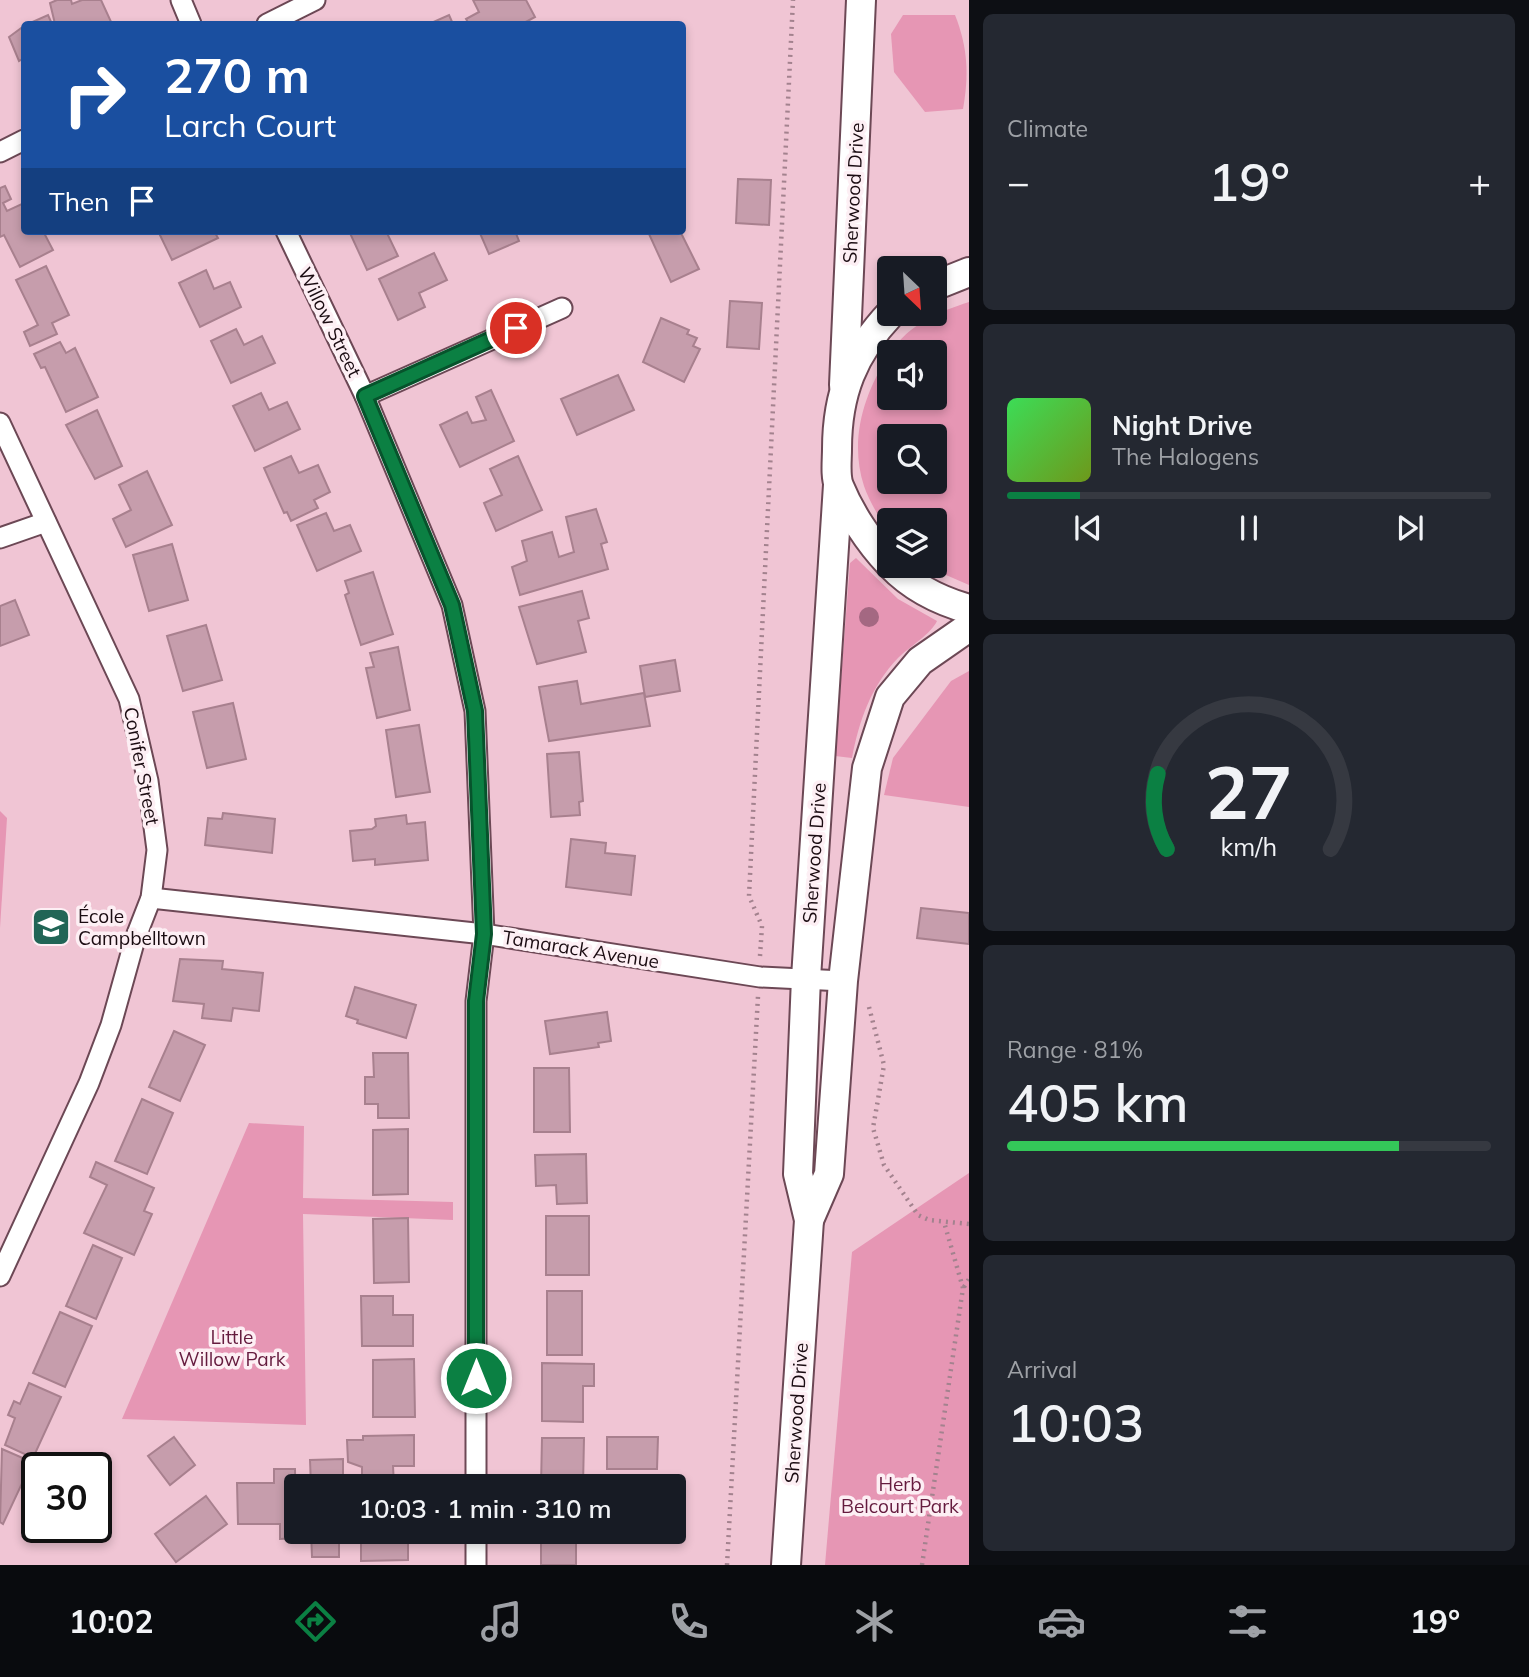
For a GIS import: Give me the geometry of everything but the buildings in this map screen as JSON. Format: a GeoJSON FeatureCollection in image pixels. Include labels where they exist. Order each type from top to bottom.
{"type":"FeatureCollection","features":[{"type":"Feature","properties":{"kind":"main road","name":"Sherwood Drive"},"geometry":{"type":"LineString","coordinates":[[786,1565],[809,1220],[798,1174],[806,978],[838,485],[837,435],[844,385],[861,0]]}},
{"type":"Feature","properties":{"kind":"main road"},"geometry":{"type":"LineString","coordinates":[[947,281],[969,272]]}},
{"type":"Feature","properties":{"kind":"main road"},"geometry":{"type":"LineString","coordinates":[[844,385],[867,339],[879,326]]}},
{"type":"Feature","properties":{"kind":"main road"},"geometry":{"type":"LineString","coordinates":[[838,485],[877,549]]}},
{"type":"Feature","properties":{"kind":"main road"},"geometry":{"type":"LineString","coordinates":[[904,578],[949,604],[969,609]]}},
{"type":"Feature","properties":{"kind":"main road","name":"Sherwood Drive"},"geometry":{"type":"LineString","coordinates":[[809,1220],[829,1174],[844,981],[867,768],[878,727],[890,697],[920,661],[969,627]]}},
{"type":"Feature","properties":{"kind":"street"},"geometry":{"type":"LineString","coordinates":[[181,0],[190,21]]}},
{"type":"Feature","properties":{"kind":"street"},"geometry":{"type":"LineString","coordinates":[[273,21],[315,0]]}},
{"type":"Feature","properties":{"kind":"street"},"geometry":{"type":"LineString","coordinates":[[0,152],[21,142]]}},
{"type":"Feature","properties":{"kind":"street","name":"Willow Street"},"geometry":{"type":"LineString","coordinates":[[288,235],[365,396],[454,618],[475,711],[484,934],[476,1001],[476,1474]]}},
{"type":"Feature","properties":{"kind":"street"},"geometry":{"type":"LineString","coordinates":[[365,396],[562,308]]}},
{"type":"Feature","properties":{"kind":"street","name":"Conifer Street"},"geometry":{"type":"LineString","coordinates":[[0,423],[130,699],[148,781],[157,849],[151,898],[135,939],[111,1025],[89,1083],[0,1276]]}},
{"type":"Feature","properties":{"kind":"street"},"geometry":{"type":"LineString","coordinates":[[0,538],[46,522]]}},
{"type":"Feature","properties":{"kind":"street","name":"Tamarack Avenue"},"geometry":{"type":"LineString","coordinates":[[151,898],[484,934],[760,977],[844,981]]}},
{"type":"Feature","properties":{"kind":"street"},"geometry":{"type":"LineString","coordinates":[[476,1544],[476,1565]]}},
{"type":"Feature","properties":{"kind":"path"},"geometry":{"type":"LineString","coordinates":[[762,926],[749,896],[793,0]]}},
{"type":"Feature","properties":{"kind":"path"},"geometry":{"type":"LineString","coordinates":[[727,1565],[758,996]]}},
{"type":"Feature","properties":{"kind":"path"},"geometry":{"type":"LineString","coordinates":[[868,1002],[884,1065],[873,1128],[884,1165],[918,1215],[944,1222],[969,1224]]}},
{"type":"Feature","properties":{"kind":"path"},"geometry":{"type":"LineString","coordinates":[[922,1565],[963,1288],[944,1222]]}},
{"type":"Feature","properties":{"kind":"path"},"geometry":{"type":"LineString","coordinates":[[963,1288],[969,1279]]}},
{"type":"Feature","properties":{"kind":"green space"},"geometry":{"type":"Polygon","coordinates":[[[903,15],[955,15],[963,39],[966,62],[963,109],[925,112],[894,72],[891,34],[903,15]]]}},
{"type":"Feature","properties":{"kind":"green space"},"geometry":{"type":"Polygon","coordinates":[[[969,302],[969,585],[947,575],[947,508],[877,508],[877,514],[864,486],[858,451],[866,401],[877,376],[877,410],[947,410],[947,340],[900,340],[918,326],[947,326],[947,310],[969,302]]]}},
{"type":"Feature","properties":{"kind":"green space"},"geometry":{"type":"Polygon","coordinates":[[[856,558],[898,599],[937,621],[925,636],[898,658],[880,680],[863,717],[852,758],[835,756],[850,563],[856,558]]]}},
{"type":"Feature","properties":{"kind":"green space"},"geometry":{"type":"Polygon","coordinates":[[[969,671],[969,807],[884,795],[893,758],[951,681],[969,671]]]}},
{"type":"Feature","properties":{"kind":"green space"},"geometry":{"type":"Polygon","coordinates":[[[0,811],[7,818],[0,928],[0,811]]]}},
{"type":"Feature","properties":{"kind":"green space","name":"Little Willow Park"},"geometry":{"type":"Polygon","coordinates":[[[249,1123],[304,1126],[303,1198],[453,1202],[453,1220],[303,1214],[306,1425],[122,1419],[249,1123]]]}},
{"type":"Feature","properties":{"kind":"green space","name":"Herb Belcourt Park"},"geometry":{"type":"Polygon","coordinates":[[[969,1173],[969,1565],[825,1565],[852,1252],[969,1173]]]}},
{"type":"Feature","properties":{"kind":"place","name":"École Campbelltown"},"geometry":{"type":"Point","coordinates":[51,927]}},
{"type":"Feature","properties":{"kind":"route"},"geometry":{"type":"LineString","coordinates":[[476,1378],[476,1001],[484,934],[475,711],[452,605],[365,396],[516,328]]}}]}
